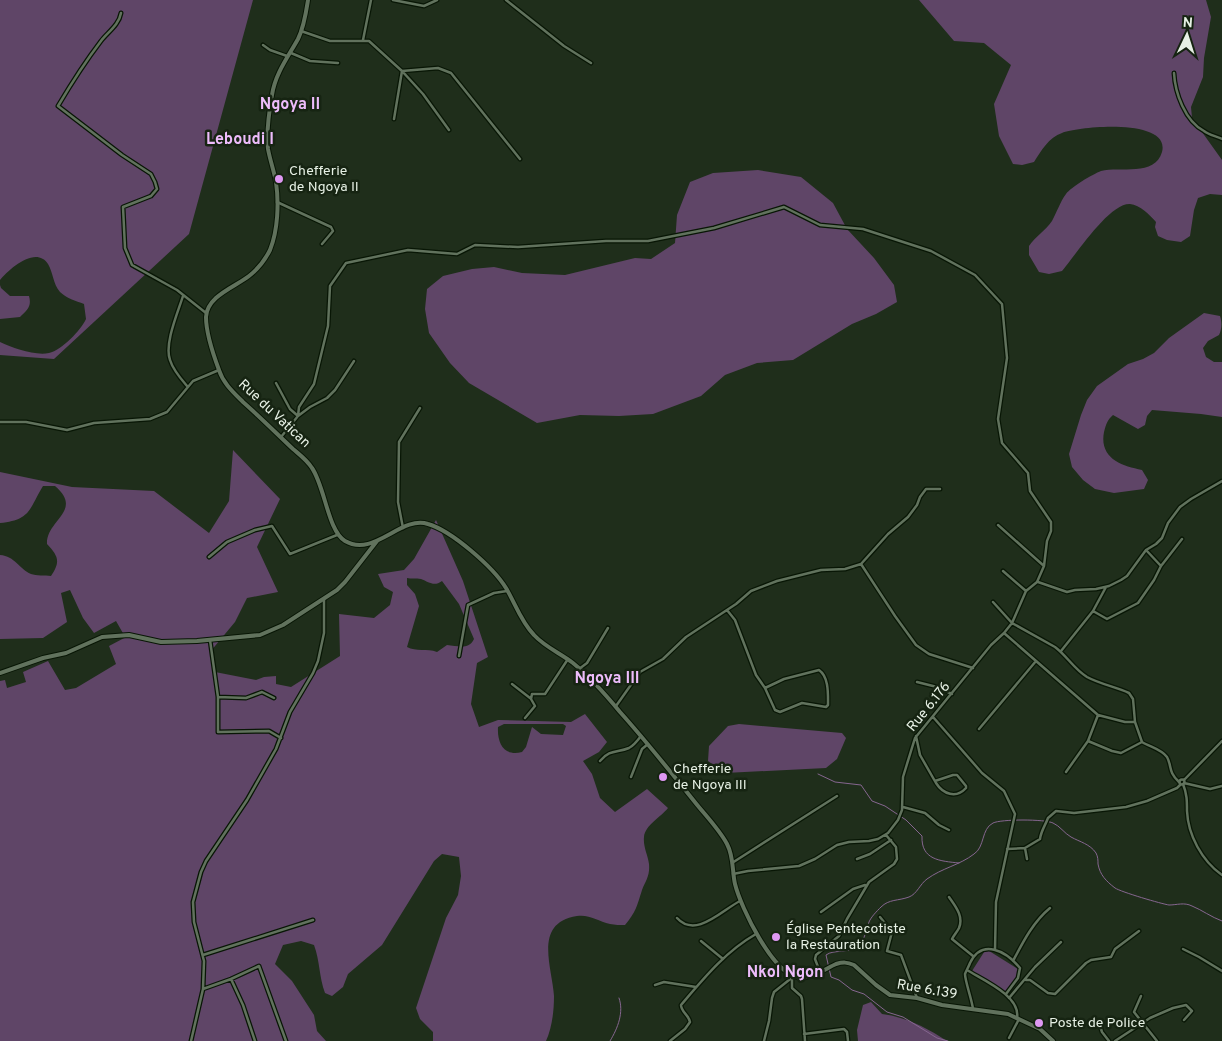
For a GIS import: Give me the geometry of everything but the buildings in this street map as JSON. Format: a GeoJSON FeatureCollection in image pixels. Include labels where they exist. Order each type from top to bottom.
{"type":"FeatureCollection","features":[{"type":"Feature","properties":{"kind":"street"},"geometry":{"type":"LineString","coordinates":[[120,13],[120,20],[101,41],[58,106],[122,155],[151,174],[156,182],[157,189],[151,196],[124,207],[125,248],[132,265],[183,295],[206,313],[212,302],[249,276],[264,259],[274,238],[278,202],[268,138],[273,88],[288,54],[301,31],[308,0]]}},
{"type":"Feature","properties":{"kind":"street"},"geometry":{"type":"LineString","coordinates":[[363,40],[371,0]]}},
{"type":"Feature","properties":{"kind":"street"},"geometry":{"type":"LineString","coordinates":[[393,0],[424,6],[437,0]]}},
{"type":"Feature","properties":{"kind":"street"},"geometry":{"type":"LineString","coordinates":[[506,0],[564,46],[591,63]]}},
{"type":"Feature","properties":{"kind":"street"},"geometry":{"type":"LineString","coordinates":[[301,31],[330,40],[363,40],[372,43],[423,94],[449,130]]}},
{"type":"Feature","properties":{"kind":"street"},"geometry":{"type":"LineString","coordinates":[[263,45],[270,50],[310,61],[338,63]]}},
{"type":"Feature","properties":{"kind":"street"},"geometry":{"type":"LineString","coordinates":[[402,71],[438,68],[451,73],[520,159]]}},
{"type":"Feature","properties":{"kind":"street"},"geometry":{"type":"LineString","coordinates":[[394,119],[402,71]]}},
{"type":"Feature","properties":{"kind":"street"},"geometry":{"type":"LineString","coordinates":[[1174,73],[1175,85],[1187,114],[1194,124],[1203,131],[1222,139]]}},
{"type":"Feature","properties":{"kind":"street"},"geometry":{"type":"LineString","coordinates":[[278,202],[331,227],[333,232],[322,244]]}},
{"type":"Feature","properties":{"kind":"street","name":"Rue 6.176"},"geometry":{"type":"LineString","coordinates":[[298,416],[299,407],[314,384],[328,326],[330,286],[346,263],[408,250],[457,254],[475,245],[518,247],[606,241],[648,242],[714,228],[784,206],[820,225],[863,229],[931,251],[975,275],[1002,304],[1007,358],[998,418],[1002,443],[1028,473],[1030,490],[1051,522],[1051,531],[1047,541],[1044,566],[1037,582],[1026,591],[1012,623],[916,736],[903,777],[902,807],[898,820],[886,835]]}},
{"type":"Feature","properties":{"kind":"street"},"geometry":{"type":"LineString","coordinates":[[183,295],[170,335],[169,359],[177,374],[187,386]]}},
{"type":"Feature","properties":{"kind":"street","name":"Rue du Vatican"},"geometry":{"type":"LineString","coordinates":[[206,313],[210,340],[219,370],[227,386],[305,460],[316,475],[337,535]]}},
{"type":"Feature","properties":{"kind":"street"},"geometry":{"type":"LineString","coordinates":[[281,437],[298,416],[327,398],[336,390],[354,361]]}},
{"type":"Feature","properties":{"kind":"street"},"geometry":{"type":"LineString","coordinates":[[0,422],[26,422],[67,430],[94,423],[150,419],[167,412],[187,386],[197,378],[219,370]]}},
{"type":"Feature","properties":{"kind":"street"},"geometry":{"type":"LineString","coordinates":[[276,383],[290,410],[298,416]]}},
{"type":"Feature","properties":{"kind":"street"},"geometry":{"type":"LineString","coordinates":[[403,528],[398,502],[399,442],[420,408]]}},
{"type":"Feature","properties":{"kind":"street"},"geometry":{"type":"LineString","coordinates":[[1037,582],[1064,592],[1106,587],[1124,578],[1146,550],[1162,538],[1168,523],[1180,507],[1222,481]]}},
{"type":"Feature","properties":{"kind":"street"},"geometry":{"type":"LineString","coordinates":[[616,706],[640,672],[663,659],[686,637],[727,610],[751,591],[777,581],[821,570],[845,569],[861,564],[888,534],[908,518],[926,489],[940,489]]}},
{"type":"Feature","properties":{"kind":"street"},"geometry":{"type":"LineString","coordinates":[[209,557],[227,542],[255,530],[272,526],[290,554],[337,535],[342,540],[355,545],[377,541],[403,528],[422,522],[430,524],[471,551],[490,567],[507,591],[531,632],[580,669],[616,706],[724,838],[731,852],[733,874],[740,901],[777,963],[793,977]]}},
{"type":"Feature","properties":{"kind":"street"},"geometry":{"type":"LineString","coordinates":[[998,525],[1044,566]]}},
{"type":"Feature","properties":{"kind":"street"},"geometry":{"type":"LineString","coordinates":[[1092,611],[1106,619],[1138,602],[1182,538]]}},
{"type":"Feature","properties":{"kind":"street"},"geometry":{"type":"LineString","coordinates":[[0,673],[43,658],[66,653],[102,637],[129,635],[161,642],[210,640],[251,636],[268,632],[337,590],[377,541]]}},
{"type":"Feature","properties":{"kind":"street"},"geometry":{"type":"LineString","coordinates":[[1146,550],[1161,566]]}},
{"type":"Feature","properties":{"kind":"street"},"geometry":{"type":"LineString","coordinates":[[861,564],[916,646],[929,654],[972,668]]}},
{"type":"Feature","properties":{"kind":"street"},"geometry":{"type":"LineString","coordinates":[[1003,571],[1026,591]]}},
{"type":"Feature","properties":{"kind":"street"},"geometry":{"type":"LineString","coordinates":[[1061,652],[1092,611],[1106,587]]}},
{"type":"Feature","properties":{"kind":"street"},"geometry":{"type":"LineString","coordinates":[[459,656],[468,605],[494,593],[507,591]]}},
{"type":"Feature","properties":{"kind":"street"},"geometry":{"type":"LineString","coordinates":[[191,1041],[203,988],[203,955],[195,927],[193,902],[201,872],[210,854],[247,800],[276,749],[290,712],[313,673],[318,661],[324,633],[324,599]]}},
{"type":"Feature","properties":{"kind":"street"},"geometry":{"type":"LineString","coordinates":[[993,602],[1012,623],[1061,652],[1068,661],[1090,678],[1129,692],[1133,699],[1135,722],[1142,742],[1164,754],[1168,760],[1171,772],[1182,783],[1188,795],[1187,811],[1192,838],[1207,861],[1222,875]]}},
{"type":"Feature","properties":{"kind":"street"},"geometry":{"type":"LineString","coordinates":[[727,610],[735,620],[756,675],[765,688],[773,708],[777,712],[802,702],[826,707],[828,705],[828,691],[823,674],[819,670],[784,680],[765,688]]}},
{"type":"Feature","properties":{"kind":"street"},"geometry":{"type":"LineString","coordinates":[[580,669],[587,663],[608,628]]}},
{"type":"Feature","properties":{"kind":"street"},"geometry":{"type":"LineString","coordinates":[[1004,633],[1098,715],[1125,722],[1135,722]]}},
{"type":"Feature","properties":{"kind":"street"},"geometry":{"type":"LineString","coordinates":[[210,640],[218,697],[218,732],[269,731],[281,738]]}},
{"type":"Feature","properties":{"kind":"street"},"geometry":{"type":"LineString","coordinates":[[531,699],[532,694],[545,694],[568,659]]}},
{"type":"Feature","properties":{"kind":"street"},"geometry":{"type":"LineString","coordinates":[[979,729],[1036,662]]}},
{"type":"Feature","properties":{"kind":"street"},"geometry":{"type":"LineString","coordinates":[[917,682],[937,687],[952,694]]}},
{"type":"Feature","properties":{"kind":"street"},"geometry":{"type":"LineString","coordinates":[[512,684],[531,699],[534,706],[525,718]]}},
{"type":"Feature","properties":{"kind":"street"},"geometry":{"type":"LineString","coordinates":[[218,697],[246,698],[262,692],[274,698]]}},
{"type":"Feature","properties":{"kind":"street"},"geometry":{"type":"LineString","coordinates":[[1066,772],[1088,741],[1098,715]]}},
{"type":"Feature","properties":{"kind":"street"},"geometry":{"type":"LineString","coordinates":[[933,717],[982,773],[1004,791],[1015,814],[996,902],[995,950]]}},
{"type":"Feature","properties":{"kind":"street"},"geometry":{"type":"LineString","coordinates":[[600,761],[604,756],[614,751],[630,748],[641,736]]}},
{"type":"Feature","properties":{"kind":"street"},"geometry":{"type":"LineString","coordinates":[[916,736],[920,755],[935,782],[941,790],[950,794],[960,794],[966,788],[959,776],[955,775],[935,782]]}},
{"type":"Feature","properties":{"kind":"street"},"geometry":{"type":"LineString","coordinates":[[1088,741],[1121,753],[1142,742]]}},
{"type":"Feature","properties":{"kind":"street"},"geometry":{"type":"LineString","coordinates":[[1007,850],[1025,848],[1040,839],[1041,831],[1046,826],[1048,818],[1056,812],[1074,813],[1126,807],[1147,801],[1177,788],[1222,741]]}},
{"type":"Feature","properties":{"kind":"street"},"geometry":{"type":"LineString","coordinates":[[631,777],[642,749],[648,744]]}},
{"type":"Feature","properties":{"kind":"street"},"geometry":{"type":"LineString","coordinates":[[1182,783],[1210,788],[1222,786]]}},
{"type":"Feature","properties":{"kind":"street"},"geometry":{"type":"LineString","coordinates":[[732,863],[837,796]]}},
{"type":"Feature","properties":{"kind":"street"},"geometry":{"type":"LineString","coordinates":[[902,807],[925,813],[939,825],[949,830]]}},
{"type":"Feature","properties":{"kind":"street"},"geometry":{"type":"LineString","coordinates":[[733,874],[748,870],[799,866],[816,859],[837,845],[869,841],[886,835],[896,847],[898,859],[894,864],[867,884],[854,889],[821,912]]}},
{"type":"Feature","properties":{"kind":"street"},"geometry":{"type":"LineString","coordinates":[[857,859],[870,854],[891,840]]}},
{"type":"Feature","properties":{"kind":"street"},"geometry":{"type":"LineString","coordinates":[[1025,848],[1027,859]]}},
{"type":"Feature","properties":{"kind":"street"},"geometry":{"type":"LineString","coordinates":[[820,972],[816,955],[839,936],[867,884]]}},
{"type":"Feature","properties":{"kind":"street"},"geometry":{"type":"LineString","coordinates":[[949,897],[959,913],[960,920],[960,926],[952,939],[973,956]]}},
{"type":"Feature","properties":{"kind":"street"},"geometry":{"type":"LineString","coordinates":[[677,918],[684,923],[703,924],[740,901]]}},
{"type":"Feature","properties":{"kind":"street"},"geometry":{"type":"LineString","coordinates":[[1013,961],[1031,930],[1050,908]]}},
{"type":"Feature","properties":{"kind":"street"},"geometry":{"type":"LineString","coordinates":[[880,917],[892,932],[887,951],[901,955],[917,998]]}},
{"type":"Feature","properties":{"kind":"street"},"geometry":{"type":"LineString","coordinates":[[203,955],[313,920]]}},
{"type":"Feature","properties":{"kind":"street"},"geometry":{"type":"LineString","coordinates":[[1026,980],[1030,980],[1048,993],[1055,994],[1086,963],[1090,960],[1111,956],[1117,947],[1139,931]]}},
{"type":"Feature","properties":{"kind":"street"},"geometry":{"type":"LineString","coordinates":[[670,1041],[689,1025],[689,1018],[681,1007],[696,987],[737,946],[758,933]]}},
{"type":"Feature","properties":{"kind":"street"},"geometry":{"type":"LineString","coordinates":[[701,941],[723,959]]}},
{"type":"Feature","properties":{"kind":"street"},"geometry":{"type":"LineString","coordinates":[[1009,998],[1035,967],[1061,942]]}},
{"type":"Feature","properties":{"kind":"street"},"geometry":{"type":"LineString","coordinates":[[1183,949],[1222,971]]}},
{"type":"Feature","properties":{"kind":"street"},"geometry":{"type":"LineString","coordinates":[[973,1009],[965,976],[973,956],[981,950],[995,950],[1019,966],[1020,974],[1006,994]]}},
{"type":"Feature","properties":{"kind":"street","name":"Rue 6.139"},"geometry":{"type":"LineString","coordinates":[[793,977],[805,978],[841,962],[850,963],[890,994],[917,998],[942,1005],[1002,1013],[1018,1018],[1040,1029],[1053,1041]]}},
{"type":"Feature","properties":{"kind":"street"},"geometry":{"type":"LineString","coordinates":[[203,988],[231,979],[259,966],[286,1041]]}},
{"type":"Feature","properties":{"kind":"street"},"geometry":{"type":"LineString","coordinates":[[967,970],[1006,994],[1018,1009],[1018,1018],[1009,1038]]}},
{"type":"Feature","properties":{"kind":"street"},"geometry":{"type":"LineString","coordinates":[[793,977],[792,988],[802,999],[805,1041]]}},
{"type":"Feature","properties":{"kind":"street"},"geometry":{"type":"LineString","coordinates":[[764,1041],[774,992],[793,977]]}},
{"type":"Feature","properties":{"kind":"street"},"geometry":{"type":"LineString","coordinates":[[231,979],[243,1005],[255,1041]]}},
{"type":"Feature","properties":{"kind":"street"},"geometry":{"type":"LineString","coordinates":[[655,985],[664,982],[696,987]]}},
{"type":"Feature","properties":{"kind":"street"},"geometry":{"type":"LineString","coordinates":[[1141,996],[1134,1012],[1157,1041]]}},
{"type":"Feature","properties":{"kind":"street"},"geometry":{"type":"LineString","coordinates":[[1115,1041],[1160,1014],[1186,1005],[1192,1011],[1184,1020]]}},
{"type":"Feature","properties":{"kind":"street"},"geometry":{"type":"LineString","coordinates":[[1098,1024],[1109,1041]]}},
{"type":"Feature","properties":{"kind":"street"},"geometry":{"type":"LineString","coordinates":[[804,1034],[844,1029],[847,1032],[848,1041]]}},
{"type":"Feature","properties":{"kind":"shaded area"},"geometry":{"type":"Polygon","coordinates":[[[0,0],[253,0],[189,234],[54,359],[0,355],[0,342],[18,349],[43,354],[54,351],[60,348],[80,329],[86,319],[84,304],[68,298],[60,292],[50,267],[43,259],[37,257],[23,261],[0,280],[0,0]]]}},
{"type":"Feature","properties":{"kind":"shaded area"},"geometry":{"type":"Polygon","coordinates":[[[919,0],[1206,0],[1211,17],[1204,58],[1203,77],[1191,107],[1192,118],[1222,160],[1222,195],[1210,194],[1198,198],[1190,236],[1181,242],[1167,240],[1158,236],[1155,227],[1156,222],[1141,208],[1130,204],[1122,206],[1103,221],[1062,271],[1049,274],[1039,272],[1029,255],[1029,246],[1052,221],[1066,194],[1082,181],[1101,171],[1145,168],[1152,165],[1158,160],[1162,152],[1161,141],[1153,134],[1139,129],[1104,127],[1072,130],[1053,138],[1034,162],[1022,165],[1013,164],[999,136],[994,104],[1011,65],[984,43],[954,41],[919,0]]]}},
{"type":"Feature","properties":{"kind":"shaded area"},"geometry":{"type":"Polygon","coordinates":[[[758,170],[801,177],[833,203],[847,229],[874,258],[894,285],[897,302],[876,314],[852,324],[793,360],[757,363],[725,375],[701,396],[653,414],[619,416],[580,415],[537,423],[469,383],[450,363],[429,333],[425,309],[427,289],[443,276],[472,269],[494,267],[522,273],[565,275],[635,258],[651,259],[675,243],[677,215],[690,182],[713,173],[758,170]]]}},
{"type":"Feature","properties":{"kind":"shaded area"},"geometry":{"type":"Polygon","coordinates":[[[0,285],[10,296],[29,296],[29,306],[20,317],[0,319],[0,285]]]}},
{"type":"Feature","properties":{"kind":"shaded area"},"geometry":{"type":"Polygon","coordinates":[[[1204,313],[1220,316],[1221,321],[1219,335],[1208,341],[1203,348],[1206,357],[1214,362],[1222,362],[1222,417],[1152,410],[1147,416],[1145,425],[1138,429],[1113,415],[1108,421],[1104,432],[1103,441],[1108,454],[1119,463],[1142,470],[1148,480],[1144,489],[1114,493],[1095,489],[1083,480],[1072,467],[1069,454],[1087,400],[1097,386],[1128,364],[1154,353],[1169,338],[1204,313]]]}},
{"type":"Feature","properties":{"kind":"shaded area"},"geometry":{"type":"Polygon","coordinates":[[[233,450],[280,499],[257,547],[278,592],[247,598],[235,622],[210,652],[215,672],[256,680],[276,676],[276,684],[291,687],[340,656],[339,614],[374,618],[390,605],[393,592],[384,587],[378,574],[404,570],[414,559],[436,520],[463,581],[488,657],[477,663],[471,704],[479,727],[498,720],[571,722],[585,714],[607,742],[599,752],[583,761],[592,774],[600,798],[615,812],[647,789],[668,808],[650,825],[645,833],[644,841],[649,864],[648,875],[636,909],[625,925],[610,924],[590,917],[577,916],[563,920],[555,927],[550,936],[548,947],[554,1008],[546,1041],[433,1041],[433,1032],[420,1019],[416,1008],[446,918],[458,895],[461,876],[459,857],[442,854],[434,861],[382,945],[348,974],[343,987],[332,996],[325,993],[314,945],[301,941],[283,945],[275,964],[292,981],[314,1015],[317,1031],[326,1041],[0,1041],[0,681],[5,680],[7,688],[26,682],[23,672],[48,661],[65,690],[76,688],[116,664],[109,646],[128,636],[124,635],[116,621],[94,633],[83,618],[70,590],[61,593],[67,622],[43,638],[0,639],[0,555],[13,560],[31,574],[51,576],[57,559],[47,544],[48,536],[62,515],[66,502],[55,486],[43,486],[24,516],[0,523],[0,472],[72,487],[154,491],[209,533],[229,501],[233,450]],[[407,578],[407,585],[415,594],[419,606],[407,647],[437,652],[447,645],[469,645],[474,639],[459,604],[442,581],[434,584],[421,579],[407,578]],[[504,724],[498,727],[500,743],[506,751],[516,753],[522,752],[526,747],[532,727],[541,734],[563,735],[566,726],[563,724],[504,724]]]}},
{"type":"Feature","properties":{"kind":"shaded area"},"geometry":{"type":"Polygon","coordinates":[[[739,724],[842,733],[846,738],[837,759],[826,768],[725,773],[708,761],[709,746],[728,726],[739,724]]]}},
{"type":"Feature","properties":{"kind":"shaded area"},"geometry":{"type":"Polygon","coordinates":[[[986,949],[1021,971],[1006,993],[972,971],[986,949]]]}},
{"type":"Feature","properties":{"kind":"shaded area"},"geometry":{"type":"Polygon","coordinates":[[[871,1002],[882,1014],[916,1024],[947,1041],[858,1041],[857,1030],[863,1005],[871,1002]]]}},
{"type":"Feature","properties":{"kind":"waterway"},"geometry":{"type":"LineString","coordinates":[[818,774],[835,782],[861,785],[872,801],[885,806],[906,820],[922,836],[928,855],[939,860],[959,863]]}},
{"type":"Feature","properties":{"kind":"waterway"},"geometry":{"type":"LineString","coordinates":[[948,1041],[937,1038],[903,1017],[887,1012],[864,994],[852,990],[839,980],[831,977],[826,955],[833,952],[850,950],[858,946],[864,938],[870,920],[884,904],[912,896],[927,879],[974,854],[980,847],[987,829],[993,823],[1023,820],[1053,823],[1094,850],[1102,875],[1115,888],[1169,905],[1189,905],[1222,921]]}},
{"type":"Feature","properties":{"kind":"waterway"},"geometry":{"type":"LineString","coordinates":[[610,1041],[619,1020],[621,1009],[619,998]]}},
{"type":"Feature","properties":{"kind":"place","name":"Chefferie de Ngoya II"},"geometry":{"type":"Point","coordinates":[279,179]}},
{"type":"Feature","properties":{"kind":"place","name":"Chefferie de Ngoya III"},"geometry":{"type":"Point","coordinates":[663,777]}},
{"type":"Feature","properties":{"kind":"place","name":"Église Pentecotiste la Restauration"},"geometry":{"type":"Point","coordinates":[776,937]}},
{"type":"Feature","properties":{"kind":"place","name":"Poste de Police"},"geometry":{"type":"Point","coordinates":[1039,1023]}},
{"type":"Feature","properties":{"kind":"district","name":"Ngoya II"},"geometry":{"type":"Point","coordinates":[290,105]}},
{"type":"Feature","properties":{"kind":"district","name":"Leboudi I"},"geometry":{"type":"Point","coordinates":[240,140]}},
{"type":"Feature","properties":{"kind":"district","name":"Ngoya III"},"geometry":{"type":"Point","coordinates":[607,679]}},
{"type":"Feature","properties":{"kind":"district","name":"Nkol Ngon"},"geometry":{"type":"Point","coordinates":[785,973]}}]}
